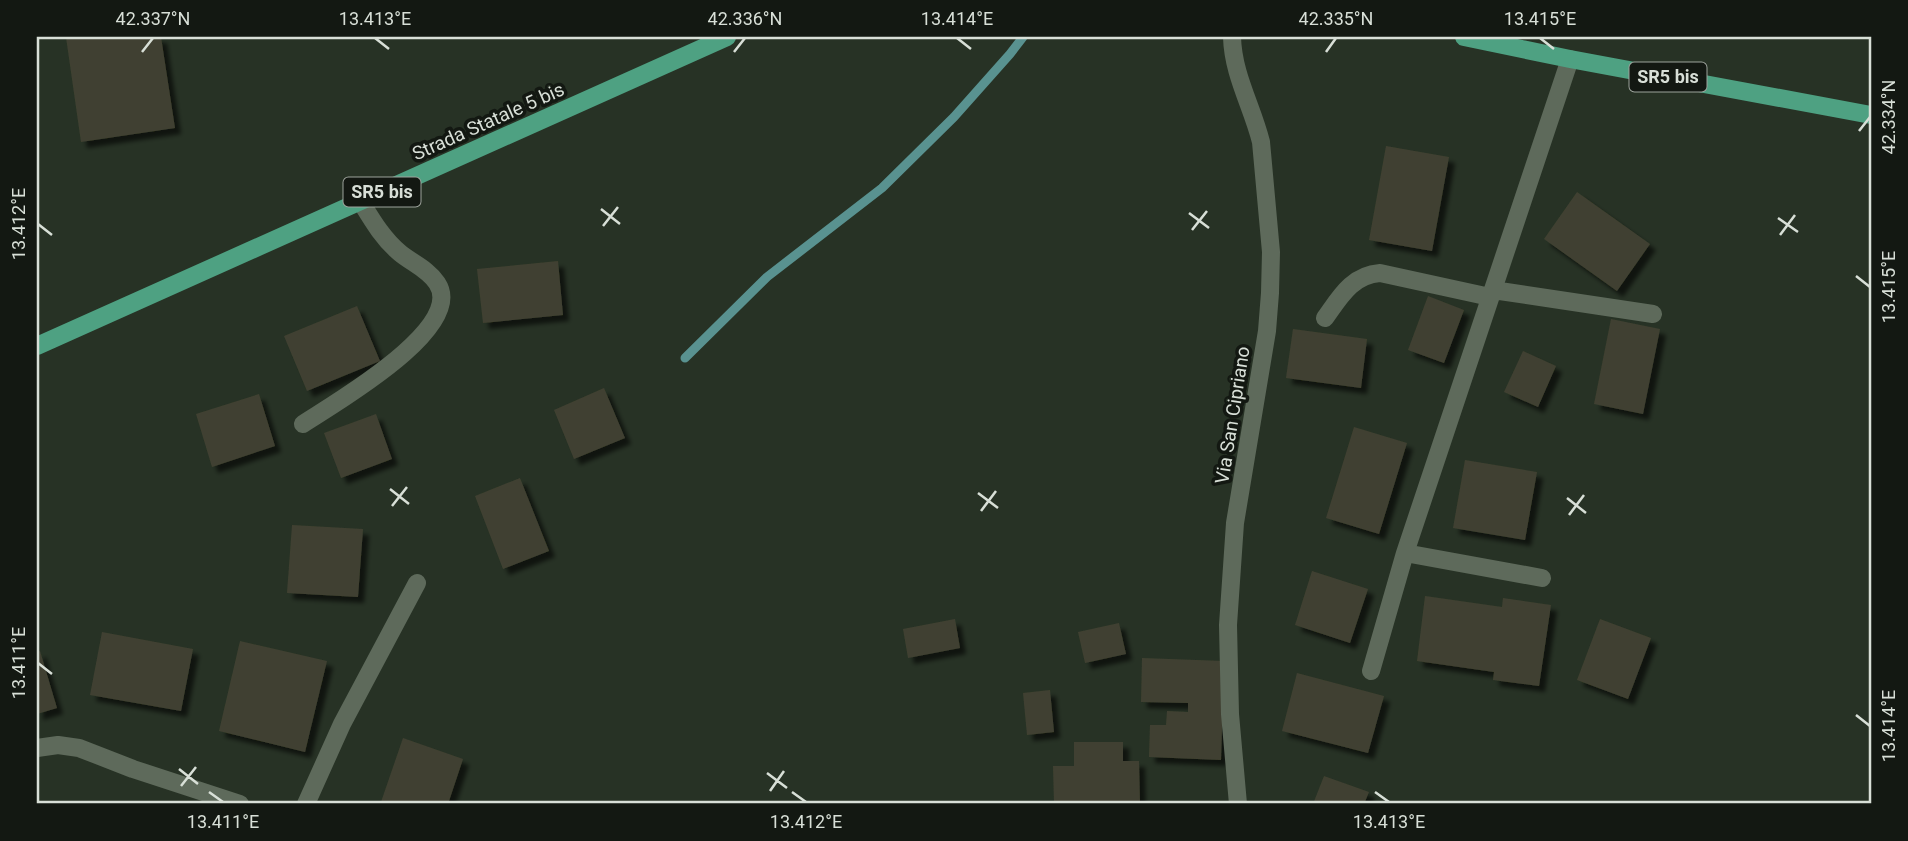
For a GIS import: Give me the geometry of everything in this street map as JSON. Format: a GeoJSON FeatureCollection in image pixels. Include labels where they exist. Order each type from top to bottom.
{"type":"FeatureCollection","features":[{"type":"Feature","properties":{"kind":"main road","name":"Strada Statale 5 bis"},"geometry":{"type":"LineString","coordinates":[[37,345],[727,37]]}},
{"type":"Feature","properties":{"kind":"main road","name":"SR5 bis"},"geometry":{"type":"LineString","coordinates":[[1464,37],[1871,115]]}},
{"type":"Feature","properties":{"kind":"street","name":"Via San Cipriano"},"geometry":{"type":"LineString","coordinates":[[1232,37],[1237,72],[1261,142],[1271,253],[1267,331],[1235,523],[1230,580],[1228,668],[1238,804]]}},
{"type":"Feature","properties":{"kind":"street"},"geometry":{"type":"LineString","coordinates":[[1371,671],[1405,553],[1570,59]]}},
{"type":"Feature","properties":{"kind":"street"},"geometry":{"type":"LineString","coordinates":[[303,424],[388,367],[410,348],[438,316],[442,305],[439,284],[387,241],[361,202]]}},
{"type":"Feature","properties":{"kind":"street"},"geometry":{"type":"LineString","coordinates":[[1325,318],[1352,283],[1366,274],[1380,273],[1492,293],[1653,314]]}},
{"type":"Feature","properties":{"kind":"street"},"geometry":{"type":"LineString","coordinates":[[1405,553],[1542,578]]}},
{"type":"Feature","properties":{"kind":"street"},"geometry":{"type":"LineString","coordinates":[[306,804],[342,724],[417,583]]}},
{"type":"Feature","properties":{"kind":"street"},"geometry":{"type":"LineString","coordinates":[[37,748],[58,745],[79,748],[240,804]]}},
{"type":"Feature","properties":{"kind":"building"},"geometry":{"type":"Polygon","coordinates":[[[66,37],[161,37],[175,128],[81,142],[66,37]]]}},
{"type":"Feature","properties":{"kind":"building"},"geometry":{"type":"Polygon","coordinates":[[[1386,146],[1449,157],[1432,251],[1369,240],[1386,146]]]}},
{"type":"Feature","properties":{"kind":"building"},"geometry":{"type":"Polygon","coordinates":[[[1577,192],[1650,244],[1617,291],[1544,239],[1577,192]]]}},
{"type":"Feature","properties":{"kind":"building"},"geometry":{"type":"Polygon","coordinates":[[[558,261],[563,315],[483,323],[477,269],[558,261]]]}},
{"type":"Feature","properties":{"kind":"building"},"geometry":{"type":"Polygon","coordinates":[[[1428,296],[1464,310],[1444,363],[1408,350],[1428,296]]]}},
{"type":"Feature","properties":{"kind":"building"},"geometry":{"type":"Polygon","coordinates":[[[357,306],[380,361],[307,391],[284,336],[357,306]]]}},
{"type":"Feature","properties":{"kind":"building"},"geometry":{"type":"Polygon","coordinates":[[[1611,319],[1660,329],[1643,414],[1594,404],[1611,319]]]}},
{"type":"Feature","properties":{"kind":"building"},"geometry":{"type":"Polygon","coordinates":[[[1293,329],[1367,339],[1361,388],[1286,378],[1293,329]]]}},
{"type":"Feature","properties":{"kind":"building"},"geometry":{"type":"Polygon","coordinates":[[[1523,351],[1556,366],[1538,407],[1504,392],[1523,351]]]}},
{"type":"Feature","properties":{"kind":"building"},"geometry":{"type":"Polygon","coordinates":[[[604,388],[625,438],[574,459],[554,410],[604,388]]]}},
{"type":"Feature","properties":{"kind":"building"},"geometry":{"type":"Polygon","coordinates":[[[259,394],[275,446],[212,467],[196,414],[259,394]]]}},
{"type":"Feature","properties":{"kind":"building"},"geometry":{"type":"Polygon","coordinates":[[[376,414],[392,459],[341,478],[324,433],[376,414]]]}},
{"type":"Feature","properties":{"kind":"building"},"geometry":{"type":"Polygon","coordinates":[[[1354,427],[1407,443],[1379,534],[1326,518],[1354,427]]]}},
{"type":"Feature","properties":{"kind":"building"},"geometry":{"type":"Polygon","coordinates":[[[1465,460],[1537,472],[1525,540],[1453,528],[1465,460]]]}},
{"type":"Feature","properties":{"kind":"building"},"geometry":{"type":"Polygon","coordinates":[[[520,478],[549,551],[503,569],[475,496],[520,478]]]}},
{"type":"Feature","properties":{"kind":"building"},"geometry":{"type":"Polygon","coordinates":[[[292,525],[363,529],[358,597],[287,593],[292,525]]]}},
{"type":"Feature","properties":{"kind":"building"},"geometry":{"type":"Polygon","coordinates":[[[1312,571],[1368,589],[1350,643],[1295,625],[1312,571]]]}},
{"type":"Feature","properties":{"kind":"building"},"geometry":{"type":"Polygon","coordinates":[[[1425,596],[1502,607],[1503,598],[1551,605],[1539,686],[1493,680],[1494,672],[1417,661],[1425,596]]]}},
{"type":"Feature","properties":{"kind":"building"},"geometry":{"type":"Polygon","coordinates":[[[955,619],[960,648],[908,658],[903,629],[955,619]]]}},
{"type":"Feature","properties":{"kind":"building"},"geometry":{"type":"Polygon","coordinates":[[[1600,619],[1651,638],[1628,699],[1577,680],[1600,619]]]}},
{"type":"Feature","properties":{"kind":"building"},"geometry":{"type":"Polygon","coordinates":[[[1119,623],[1126,654],[1085,663],[1078,632],[1119,623]]]}},
{"type":"Feature","properties":{"kind":"building"},"geometry":{"type":"Polygon","coordinates":[[[102,632],[193,649],[181,711],[90,695],[102,632]]]}},
{"type":"Feature","properties":{"kind":"building"},"geometry":{"type":"Polygon","coordinates":[[[240,641],[327,661],[305,752],[219,731],[240,641]]]}},
{"type":"Feature","properties":{"kind":"building"},"geometry":{"type":"Polygon","coordinates":[[[40,651],[57,708],[37,714],[37,652],[40,651]]]}},
{"type":"Feature","properties":{"kind":"building"},"geometry":{"type":"Polygon","coordinates":[[[1142,658],[1224,661],[1221,760],[1149,757],[1150,725],[1166,725],[1167,711],[1188,712],[1188,703],[1141,702],[1142,658]]]}},
{"type":"Feature","properties":{"kind":"building"},"geometry":{"type":"Polygon","coordinates":[[[1297,673],[1384,696],[1368,753],[1282,731],[1297,673]]]}},
{"type":"Feature","properties":{"kind":"building"},"geometry":{"type":"Polygon","coordinates":[[[1050,690],[1054,732],[1027,735],[1023,693],[1050,690]]]}},
{"type":"Feature","properties":{"kind":"building"},"geometry":{"type":"Polygon","coordinates":[[[403,738],[463,759],[448,804],[381,802],[403,738]]]}},
{"type":"Feature","properties":{"kind":"building"},"geometry":{"type":"Polygon","coordinates":[[[1074,742],[1123,742],[1123,761],[1139,761],[1140,804],[1054,804],[1053,766],[1074,766],[1074,742]]]}},
{"type":"Feature","properties":{"kind":"building"},"geometry":{"type":"Polygon","coordinates":[[[1324,776],[1369,792],[1364,804],[1313,804],[1324,776]]]}},
{"type":"Feature","properties":{"kind":"waterway"},"geometry":{"type":"LineString","coordinates":[[685,358],[767,277],[882,188],[954,117],[1023,37]]}}]}
